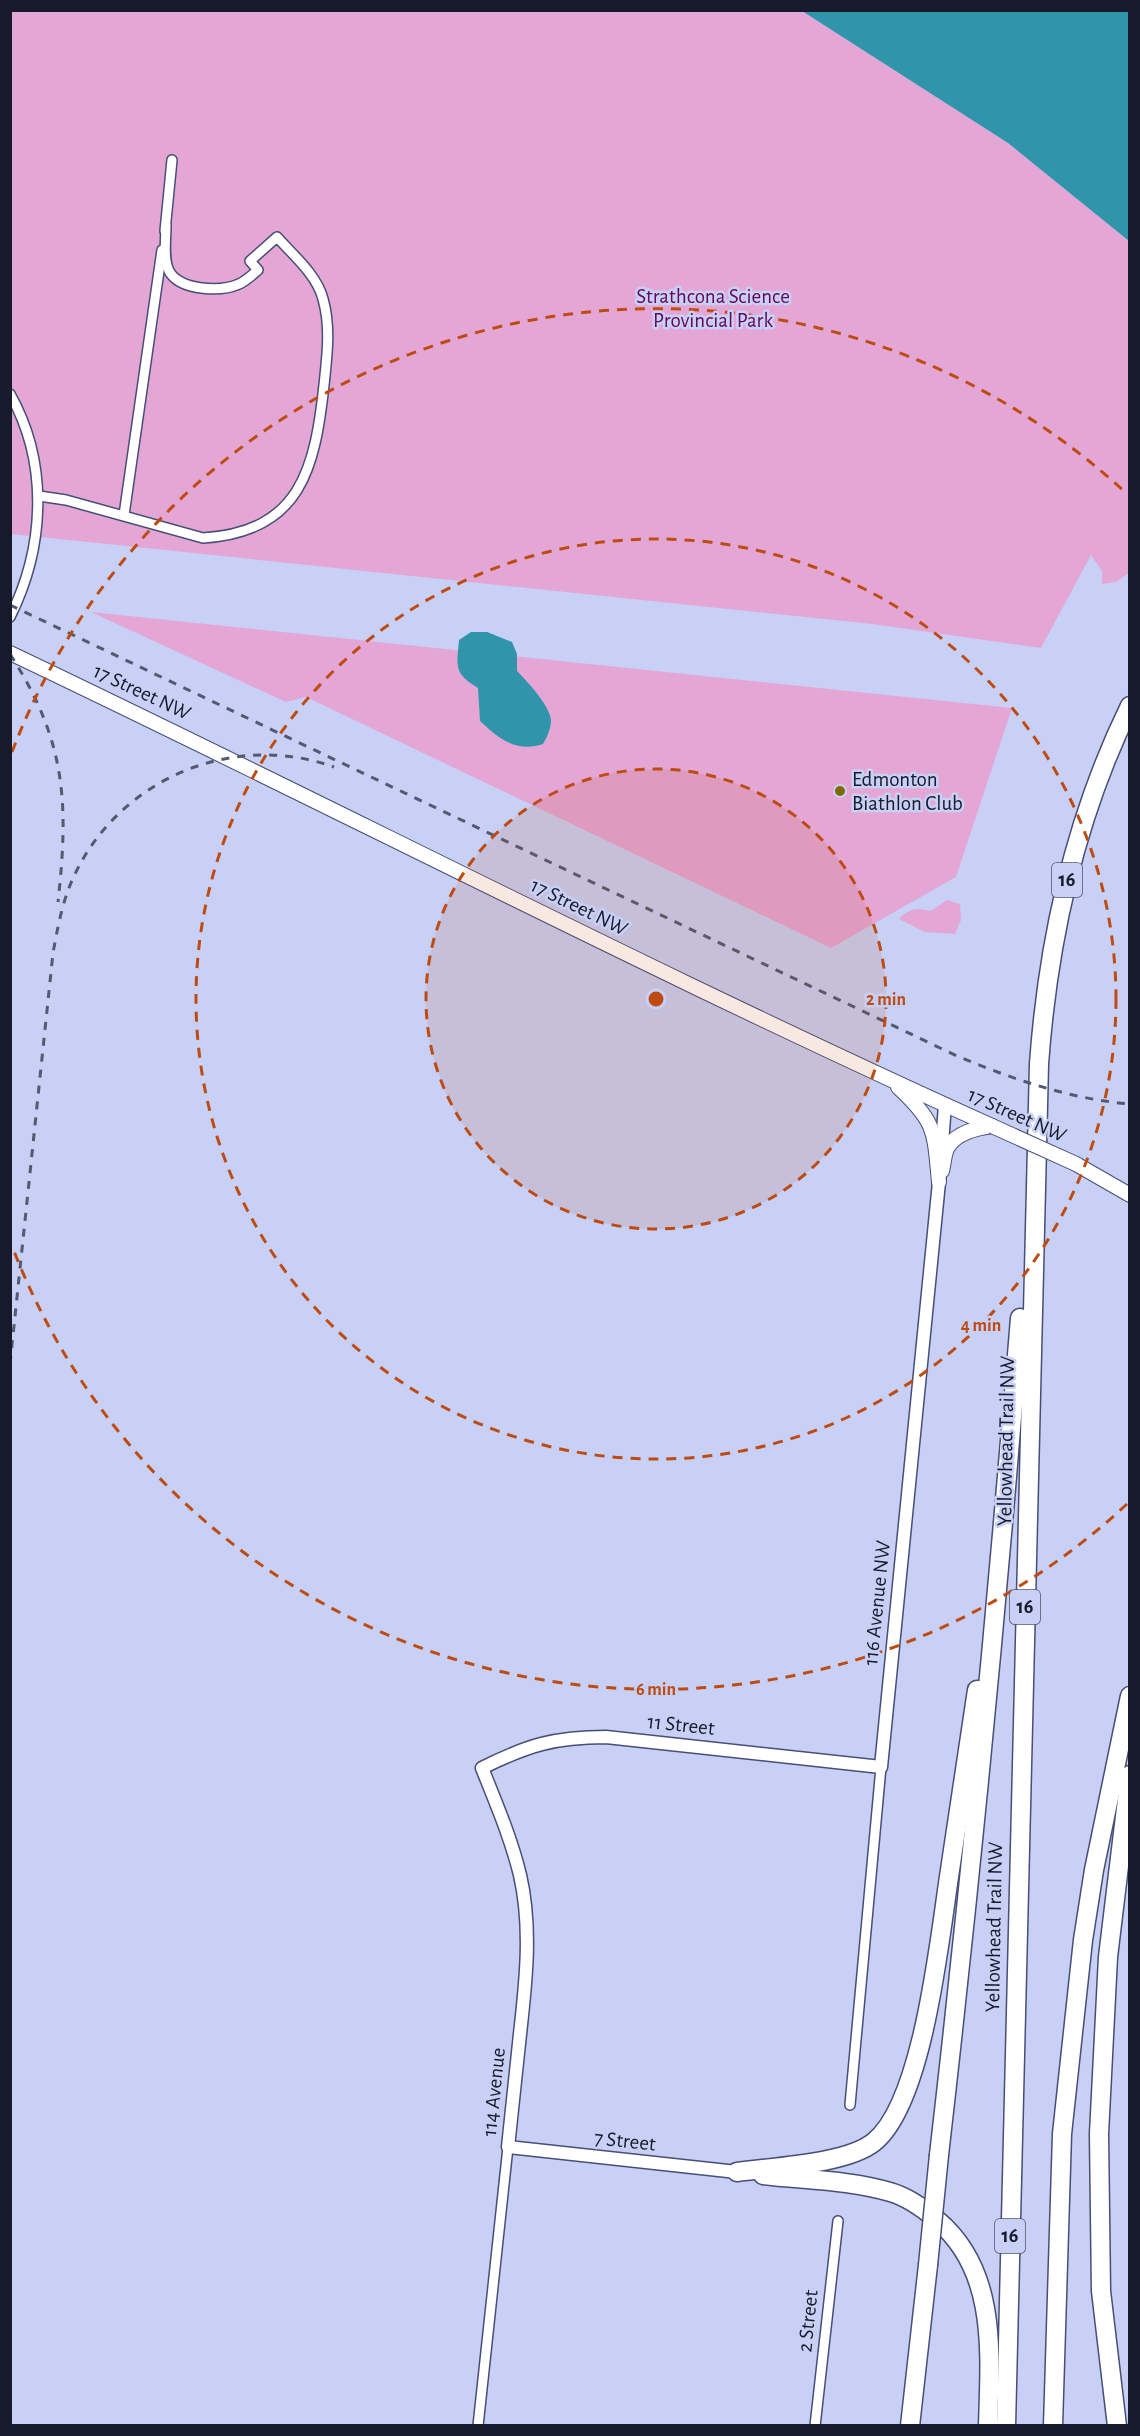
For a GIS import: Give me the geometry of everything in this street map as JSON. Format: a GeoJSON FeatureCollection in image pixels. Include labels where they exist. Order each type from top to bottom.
{"type":"FeatureCollection","features":[{"type":"Feature","properties":{"kind":"highway","name":"Yellowhead Trail NW"},"geometry":{"type":"LineString","coordinates":[[1006,2426],[1039,1064],[1049,968],[1068,878],[1085,817],[1104,764],[1130,706]]}},
{"type":"Feature","properties":{"kind":"highway"},"geometry":{"type":"LineString","coordinates":[[910,2426],[922,2330],[998,1595],[1035,1168]]}},
{"type":"Feature","properties":{"kind":"highway"},"geometry":{"type":"LineString","coordinates":[[737,2172],[835,2159],[857,2151],[872,2144],[883,2134],[901,2101],[918,2053],[926,2015],[982,1657],[998,1595]]}},
{"type":"Feature","properties":{"kind":"highway"},"geometry":{"type":"LineString","coordinates":[[1053,2426],[1062,2134],[1083,1940],[1094,1870],[1130,1696]]}},
{"type":"Feature","properties":{"kind":"highway"},"geometry":{"type":"LineString","coordinates":[[1117,2426],[1101,2291],[1099,2134],[1108,1957],[1130,1775]]}},
{"type":"Feature","properties":{"kind":"highway"},"geometry":{"type":"LineString","coordinates":[[737,2172],[892,2192],[924,2209],[943,2224],[965,2252],[980,2286],[984,2302],[990,2346],[988,2426]]}},
{"type":"Feature","properties":{"kind":"highway"},"geometry":{"type":"LineString","coordinates":[[922,2330],[923,2426]]}},
{"type":"Feature","properties":{"kind":"main road","name":"17 Street NW"},"geometry":{"type":"LineString","coordinates":[[10,653],[230,758],[565,924],[890,1079],[1076,1164],[1130,1196]]}},
{"type":"Feature","properties":{"kind":"main road"},"geometry":{"type":"LineString","coordinates":[[890,1079],[921,1108],[929,1121],[934,1137],[939,1182]]}},
{"type":"Feature","properties":{"kind":"main road"},"geometry":{"type":"LineString","coordinates":[[939,1182],[947,1147],[960,1136],[975,1128],[992,1126]]}},
{"type":"Feature","properties":{"kind":"street"},"geometry":{"type":"LineString","coordinates":[[124,515],[166,225],[172,160]]}},
{"type":"Feature","properties":{"kind":"street"},"geometry":{"type":"LineString","coordinates":[[39,496],[66,500],[203,538],[243,533],[264,522],[281,510],[293,496],[307,471],[314,452],[321,412],[328,346],[324,300],[311,275],[277,237],[250,261],[258,270],[238,285],[207,288],[188,285],[175,278],[168,270],[166,225]]}},
{"type":"Feature","properties":{"kind":"street"},"geometry":{"type":"LineString","coordinates":[[10,394],[34,451],[39,496],[28,574],[21,596],[10,617]]}},
{"type":"Feature","properties":{"kind":"street","name":"116 Avenue NW"},"geometry":{"type":"LineString","coordinates":[[850,2105],[945,1104]]}},
{"type":"Feature","properties":{"kind":"street","name":"11 Street"},"geometry":{"type":"LineString","coordinates":[[482,1768],[508,1755],[569,1737],[597,1737],[881,1767]]}},
{"type":"Feature","properties":{"kind":"street","name":"114 Avenue"},"geometry":{"type":"LineString","coordinates":[[478,2426],[525,1992],[527,1953],[526,1912],[520,1876],[508,1836],[482,1768]]}},
{"type":"Feature","properties":{"kind":"street","name":"7 Street"},"geometry":{"type":"LineString","coordinates":[[508,2148],[737,2172]]}},
{"type":"Feature","properties":{"kind":"street","name":"2 Street"},"geometry":{"type":"LineString","coordinates":[[814,2426],[838,2221]]}},
{"type":"Feature","properties":{"kind":"green space","name":"Strathcona Science Provincial Park"},"geometry":{"type":"Polygon","coordinates":[[[11,11],[802,11],[1008,143],[1129,241],[1129,573],[1116,582],[1102,584],[1102,571],[1091,555],[1041,648],[872,624],[11,534],[11,11]]]}},
{"type":"Feature","properties":{"kind":"green space"},"geometry":{"type":"Polygon","coordinates":[[[91,612],[1012,708],[956,877],[831,948],[306,697],[286,702],[91,612]]]}},
{"type":"Feature","properties":{"kind":"green space"},"geometry":{"type":"Polygon","coordinates":[[[947,900],[960,904],[961,920],[955,934],[925,932],[899,919],[914,910],[931,911],[947,900]]]}},
{"type":"Feature","properties":{"kind":"shaded area"},"geometry":{"type":"Polygon","coordinates":[[[802,11],[1129,11],[1129,241],[1008,143],[802,11]]]}},
{"type":"Feature","properties":{"kind":"shaded area"},"geometry":{"type":"Polygon","coordinates":[[[471,632],[487,632],[512,642],[517,654],[517,671],[537,694],[550,714],[550,727],[543,744],[524,747],[516,745],[501,738],[480,721],[478,688],[464,678],[458,668],[459,640],[471,632]]]}},
{"type":"Feature","properties":{"kind":"railway"},"geometry":{"type":"LineString","coordinates":[[10,605],[957,1056],[1063,1093],[1130,1104]]}},
{"type":"Feature","properties":{"kind":"railway"},"geometry":{"type":"LineString","coordinates":[[10,654],[43,715],[53,744],[59,773],[63,833],[58,902]]}},
{"type":"Feature","properties":{"kind":"railway"},"geometry":{"type":"LineString","coordinates":[[10,1364],[53,953],[64,902],[75,874],[95,840],[121,812],[151,788],[184,771],[220,760],[258,755],[296,757],[334,767]]}},
{"type":"Feature","properties":{"kind":"place","name":"Edmonton Biathlon Club"},"geometry":{"type":"Point","coordinates":[840,791]}}]}
